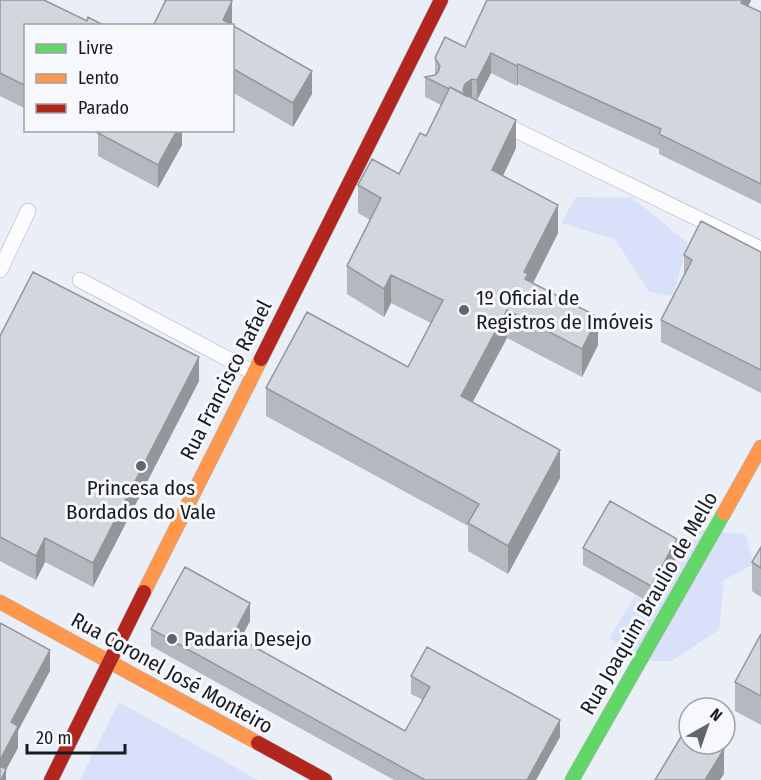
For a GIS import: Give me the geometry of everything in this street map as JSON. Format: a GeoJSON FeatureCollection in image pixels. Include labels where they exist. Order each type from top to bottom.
{"type":"FeatureCollection","features":[{"type":"Feature","properties":{"kind":"main road","name":"Rua Francisco Rafael"},"geometry":{"type":"LineString","coordinates":[[51,780],[254,373],[409,76],[441,0]]}},
{"type":"Feature","properties":{"kind":"main road","name":"Rua Joaquim Braulio de Mello"},"geometry":{"type":"LineString","coordinates":[[572,780],[761,447]]}},
{"type":"Feature","properties":{"kind":"main road","name":"Rua Coronel José Monteiro"},"geometry":{"type":"LineString","coordinates":[[0,602],[325,780]]}},
{"type":"Feature","properties":{"kind":"lane"},"geometry":{"type":"LineString","coordinates":[[484,114],[761,249]]}},
{"type":"Feature","properties":{"kind":"lane"},"geometry":{"type":"LineString","coordinates":[[0,270],[28,211]]}},
{"type":"Feature","properties":{"kind":"lane"},"geometry":{"type":"LineString","coordinates":[[80,280],[254,373]]}},
{"type":"Feature","properties":{"kind":"shaded area"},"geometry":{"type":"Polygon","coordinates":[[[576,197],[632,198],[688,243],[673,296],[649,292],[615,239],[561,223],[576,197]]]}},
{"type":"Feature","properties":{"kind":"shaded area"},"geometry":{"type":"Polygon","coordinates":[[[701,530],[745,534],[754,564],[724,580],[719,630],[672,661],[639,661],[609,638],[646,578],[701,530]]]}},
{"type":"Feature","properties":{"kind":"shaded area"},"geometry":{"type":"Polygon","coordinates":[[[119,702],[258,780],[80,780],[119,702]]]}},
{"type":"Feature","properties":{"kind":"building"},"geometry":{"type":"Polygon","coordinates":[[[0,0],[44,0],[87,21],[88,17],[101,24],[24,24],[24,85],[0,73],[0,0]]]}},
{"type":"Feature","properties":{"kind":"building"},"geometry":{"type":"Polygon","coordinates":[[[166,0],[232,1],[223,20],[230,24],[154,24],[166,0]]]}},
{"type":"Feature","properties":{"kind":"building"},"geometry":{"type":"Polygon","coordinates":[[[487,0],[743,0],[741,3],[761,12],[761,184],[659,134],[661,129],[491,53],[477,80],[472,79],[465,84],[463,90],[466,96],[425,77],[438,72],[440,66],[435,58],[445,37],[465,47],[487,0]]]}},
{"type":"Feature","properties":{"kind":"building"},"geometry":{"type":"Polygon","coordinates":[[[234,26],[312,71],[293,103],[234,69],[234,26]]]}},
{"type":"Feature","properties":{"kind":"building"},"geometry":{"type":"Polygon","coordinates":[[[450,87],[516,120],[492,170],[558,205],[524,272],[528,274],[525,279],[598,317],[582,349],[507,310],[461,396],[560,450],[508,546],[468,523],[479,504],[266,388],[307,312],[408,367],[443,300],[391,275],[384,289],[347,266],[381,198],[358,185],[372,159],[399,174],[420,133],[426,136],[450,87]]]}},
{"type":"Feature","properties":{"kind":"building"},"geometry":{"type":"Polygon","coordinates":[[[98,132],[176,132],[158,165],[98,132]]]}},
{"type":"Feature","properties":{"kind":"building"},"geometry":{"type":"Polygon","coordinates":[[[701,221],[761,252],[761,370],[661,320],[692,260],[684,255],[701,221]]]}},
{"type":"Feature","properties":{"kind":"building"},"geometry":{"type":"Polygon","coordinates":[[[33,272],[199,357],[93,563],[45,538],[36,556],[0,537],[0,336],[33,272]]]}},
{"type":"Feature","properties":{"kind":"building"},"geometry":{"type":"Polygon","coordinates":[[[610,501],[677,539],[651,586],[583,548],[610,501]]]}},
{"type":"Feature","properties":{"kind":"building"},"geometry":{"type":"Polygon","coordinates":[[[761,547],[761,568],[752,562],[761,547]]]}},
{"type":"Feature","properties":{"kind":"building"},"geometry":{"type":"Polygon","coordinates":[[[185,567],[250,603],[233,635],[405,731],[430,687],[411,676],[427,647],[560,720],[527,780],[425,780],[151,629],[185,567]]]}},
{"type":"Feature","properties":{"kind":"building"},"geometry":{"type":"Polygon","coordinates":[[[0,623],[50,650],[11,722],[18,726],[0,760],[0,623]]]}},
{"type":"Feature","properties":{"kind":"building"},"geometry":{"type":"Polygon","coordinates":[[[761,634],[761,696],[735,682],[761,634]]]}},
{"type":"Feature","properties":{"kind":"building"},"geometry":{"type":"Polygon","coordinates":[[[677,744],[677,756],[720,756],[705,780],[655,780],[677,744]]]}},
{"type":"Feature","properties":{"kind":"building"},"geometry":{"type":"Polygon","coordinates":[[[0,766],[6,769],[1,780],[0,780],[0,766]]]}},
{"type":"Feature","properties":{"kind":"traffic: fast"},"geometry":{"type":"LineString","coordinates":[[572,780],[724,513]]}},
{"type":"Feature","properties":{"kind":"traffic: slow"},"geometry":{"type":"LineString","coordinates":[[144,592],[261,359]]}},
{"type":"Feature","properties":{"kind":"traffic: slow"},"geometry":{"type":"LineString","coordinates":[[724,513],[761,447]]}},
{"type":"Feature","properties":{"kind":"traffic: slow"},"geometry":{"type":"LineString","coordinates":[[0,602],[258,743]]}},
{"type":"Feature","properties":{"kind":"traffic: jam"},"geometry":{"type":"LineString","coordinates":[[261,359],[441,0]]}},
{"type":"Feature","properties":{"kind":"traffic: jam"},"geometry":{"type":"LineString","coordinates":[[51,780],[144,592]]}},
{"type":"Feature","properties":{"kind":"traffic: jam"},"geometry":{"type":"LineString","coordinates":[[258,743],[325,780]]}},
{"type":"Feature","properties":{"kind":"place","name":"1º Oficial de Registros de Imóveis"},"geometry":{"type":"Point","coordinates":[464,310]}},
{"type":"Feature","properties":{"kind":"place","name":"Princesa dos Bordados do Vale"},"geometry":{"type":"Point","coordinates":[141,466]}},
{"type":"Feature","properties":{"kind":"place","name":"Padaria Desejo"},"geometry":{"type":"Point","coordinates":[172,639]}}]}
